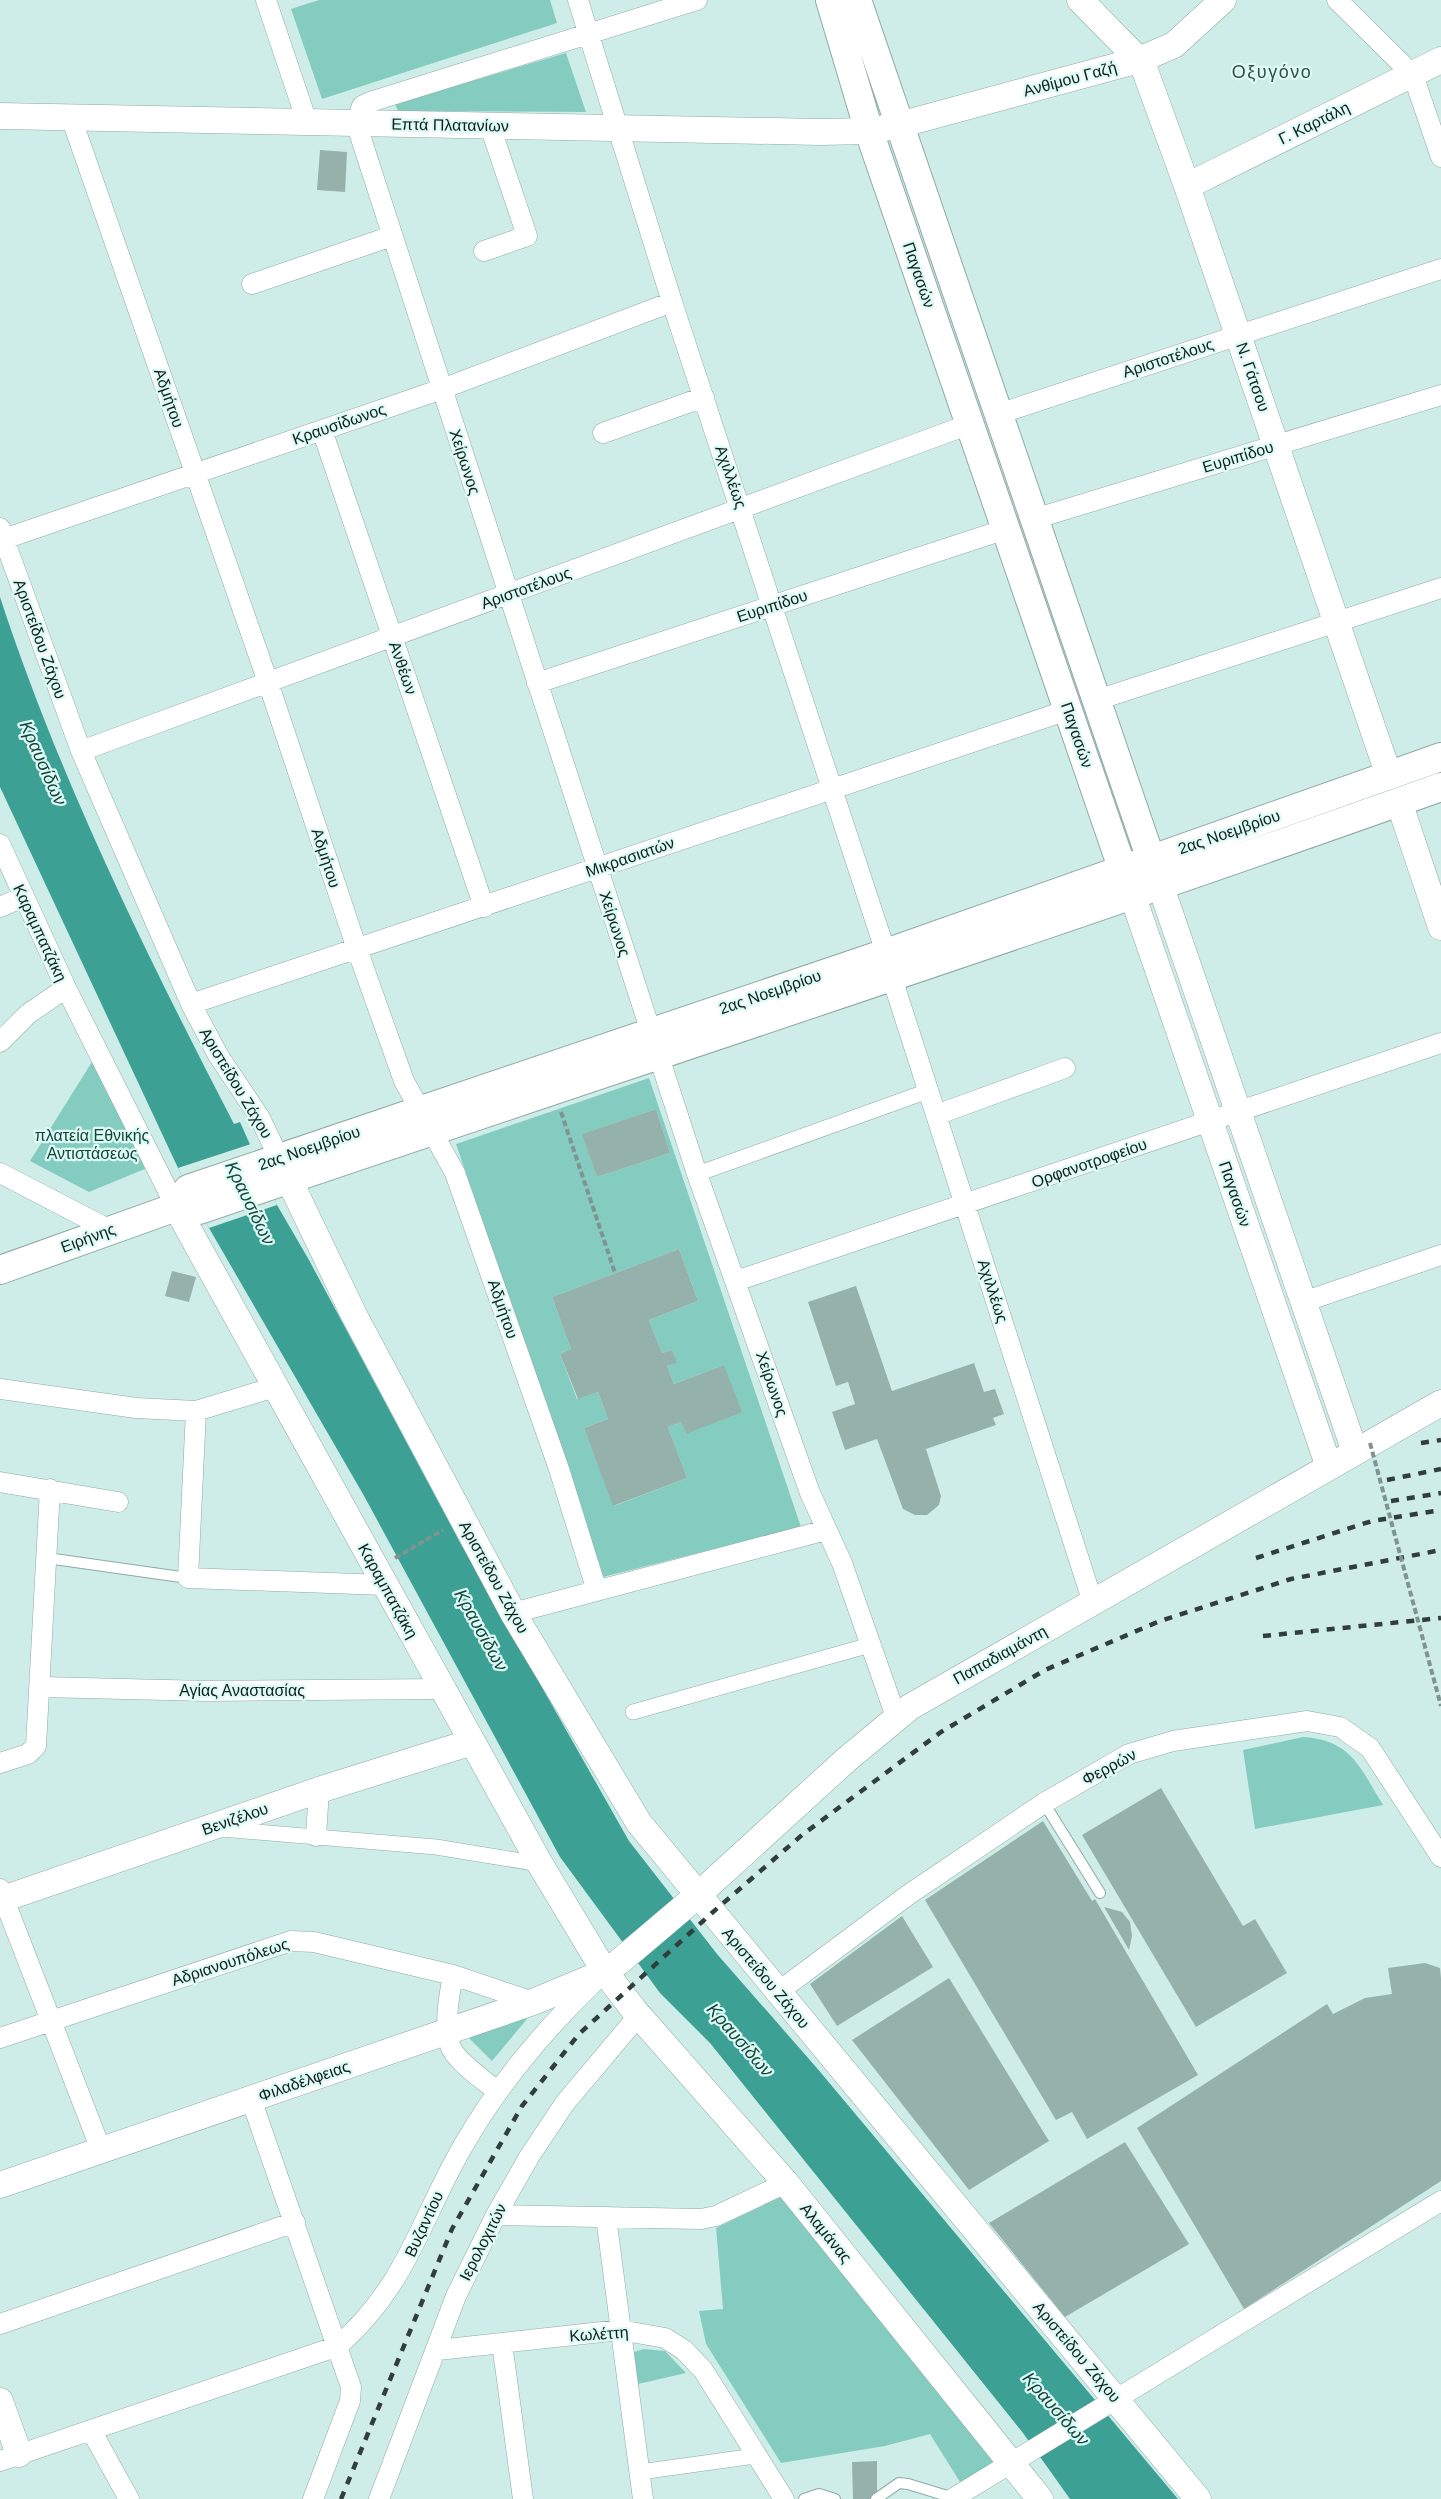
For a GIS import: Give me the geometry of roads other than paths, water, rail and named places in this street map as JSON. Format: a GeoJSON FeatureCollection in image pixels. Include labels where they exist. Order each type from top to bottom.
{"type":"FeatureCollection","features":[{"type":"Feature","properties":{"kind":"main road","name":"Παγασών"},"geometry":{"type":"LineString","coordinates":[[830,0],[869,131],[1132,897]]}},
{"type":"Feature","properties":{"kind":"main road","name":"Παγασών"},"geometry":{"type":"LineString","coordinates":[[857,0],[1161,887]]}},
{"type":"Feature","properties":{"kind":"main road","name":"2ας Νοεμβρίου"},"geometry":{"type":"LineString","coordinates":[[889,966],[1123,869],[1441,757]]}},
{"type":"Feature","properties":{"kind":"main road","name":"2ας Νοεμβρίου"},"geometry":{"type":"LineString","coordinates":[[188,1202],[889,966],[1132,897],[1441,788]]}},
{"type":"Feature","properties":{"kind":"main road","name":"2ας Νοεμβρίου"},"geometry":{"type":"LineString","coordinates":[[426,1121],[554,1092],[654,1045]]}},
{"type":"Feature","properties":{"kind":"main road","name":"Ειρήνης"},"geometry":{"type":"LineString","coordinates":[[0,1270],[188,1202]]}},
{"type":"Feature","properties":{"kind":"street"},"geometry":{"type":"LineString","coordinates":[[266,0],[307,122]]}},
{"type":"Feature","properties":{"kind":"street","name":"Αχιλλέως"},"geometry":{"type":"LineString","coordinates":[[578,0],[672,302],[773,606],[1093,1603]]}},
{"type":"Feature","properties":{"kind":"street"},"geometry":{"type":"LineString","coordinates":[[356,123],[362,106],[370,102],[697,0]]}},
{"type":"Feature","properties":{"kind":"street","name":"Ν. Γάτσου"},"geometry":{"type":"LineString","coordinates":[[1080,0],[1139,60],[1187,186],[1389,776]]}},
{"type":"Feature","properties":{"kind":"street","name":"Ανθίμου Γαζή"},"geometry":{"type":"LineString","coordinates":[[899,125],[1139,60],[1173,45],[1223,0]]}},
{"type":"Feature","properties":{"kind":"street"},"geometry":{"type":"LineString","coordinates":[[1337,0],[1413,75],[1441,157]]}},
{"type":"Feature","properties":{"kind":"street","name":"Γ. Καρτάλη"},"geometry":{"type":"LineString","coordinates":[[1187,186],[1441,60]]}},
{"type":"Feature","properties":{"kind":"street","name":"Επτά Πλατανίων"},"geometry":{"type":"LineString","coordinates":[[0,116],[869,131],[899,125]]}},
{"type":"Feature","properties":{"kind":"street","name":"Αδμήτου"},"geometry":{"type":"LineString","coordinates":[[71,117],[404,1081],[459,1184],[559,1469],[597,1591]]}},
{"type":"Feature","properties":{"kind":"street","name":"Χείρωνος"},"geometry":{"type":"LineString","coordinates":[[356,123],[697,1174],[810,1493],[842,1563],[896,1718]]}},
{"type":"Feature","properties":{"kind":"street"},"geometry":{"type":"LineString","coordinates":[[484,251],[527,236],[490,126]]}},
{"type":"Feature","properties":{"kind":"street"},"geometry":{"type":"LineString","coordinates":[[252,284],[392,236]]}},
{"type":"Feature","properties":{"kind":"street","name":"Αριστοτέλους"},"geometry":{"type":"LineString","coordinates":[[998,414],[1441,269]]}},
{"type":"Feature","properties":{"kind":"street","name":"Κραυσίδωνος"},"geometry":{"type":"LineString","coordinates":[[2,533],[196,475],[442,389],[672,302]]}},
{"type":"Feature","properties":{"kind":"street","name":"Ευριπίδου"},"geometry":{"type":"LineString","coordinates":[[1034,519],[1441,395]]}},
{"type":"Feature","properties":{"kind":"street"},"geometry":{"type":"LineString","coordinates":[[603,433],[704,397]]}},
{"type":"Feature","properties":{"kind":"street","name":"Αριστοτέλους"},"geometry":{"type":"LineString","coordinates":[[81,751],[970,424]]}},
{"type":"Feature","properties":{"kind":"street","name":"Ανθέων"},"geometry":{"type":"LineString","coordinates":[[322,430],[484,907]]}},
{"type":"Feature","properties":{"kind":"street","name":"Ευριπίδου"},"geometry":{"type":"LineString","coordinates":[[537,684],[1006,529]]}},
{"type":"Feature","properties":{"kind":"street","name":"Αριστείδου Ζάχου"},"geometry":{"type":"LineString","coordinates":[[2,533],[81,751],[191,1004],[218,1055],[260,1118],[274,1172],[513,1613],[639,1823],[690,1901],[778,1992],[1198,2499]]}},
{"type":"Feature","properties":{"kind":"street"},"geometry":{"type":"LineString","coordinates":[[1096,700],[1441,588]]}},
{"type":"Feature","properties":{"kind":"street","name":"Μικρασιατών"},"geometry":{"type":"LineString","coordinates":[[191,1004],[1068,710]]}},
{"type":"Feature","properties":{"kind":"street"},"geometry":{"type":"LineString","coordinates":[[1399,802],[1441,927]]}},
{"type":"Feature","properties":{"kind":"street","name":"Καραμπατζάκη"},"geometry":{"type":"LineString","coordinates":[[0,844],[22,897],[66,988],[188,1202],[275,1387],[540,1864],[612,1967]]}},
{"type":"Feature","properties":{"kind":"street","name":"Παγασών"},"geometry":{"type":"LineString","coordinates":[[1161,887],[1303,1302],[1363,1448]]}},
{"type":"Feature","properties":{"kind":"street"},"geometry":{"type":"LineString","coordinates":[[0,907],[22,897]]}},
{"type":"Feature","properties":{"kind":"street","name":"Παγασών"},"geometry":{"type":"LineString","coordinates":[[1132,897],[1329,1467]]}},
{"type":"Feature","properties":{"kind":"street"},"geometry":{"type":"LineString","coordinates":[[0,1042],[9,1024],[66,988]]}},
{"type":"Feature","properties":{"kind":"street","name":"Ορφανοτροφείου"},"geometry":{"type":"LineString","coordinates":[[736,1281],[1210,1123],[1441,1043]]}},
{"type":"Feature","properties":{"kind":"street"},"geometry":{"type":"LineString","coordinates":[[936,1115],[1065,1068]]}},
{"type":"Feature","properties":{"kind":"street"},"geometry":{"type":"LineString","coordinates":[[697,1174],[928,1091]]}},
{"type":"Feature","properties":{"kind":"street"},"geometry":{"type":"LineString","coordinates":[[0,1173],[110,1230]]}},
{"type":"Feature","properties":{"kind":"street"},"geometry":{"type":"LineString","coordinates":[[1303,1302],[1441,1256]]}},
{"type":"Feature","properties":{"kind":"street"},"geometry":{"type":"LineString","coordinates":[[0,1389],[136,1408],[196,1411],[275,1387]]}},
{"type":"Feature","properties":{"kind":"street","name":"Παπαδιαμάντη"},"geometry":{"type":"LineString","coordinates":[[612,1967],[896,1718],[929,1696],[1441,1403]]}},
{"type":"Feature","properties":{"kind":"street"},"geometry":{"type":"LineString","coordinates":[[196,1411],[188,1578],[385,1585]]}},
{"type":"Feature","properties":{"kind":"street"},"geometry":{"type":"LineString","coordinates":[[0,1482],[118,1502]]}},
{"type":"Feature","properties":{"kind":"street"},"geometry":{"type":"LineString","coordinates":[[0,1763],[28,1754],[36,1746],[50,1489]]}},
{"type":"Feature","properties":{"kind":"street"},"geometry":{"type":"LineString","coordinates":[[513,1613],[826,1530]]}},
{"type":"Feature","properties":{"kind":"street"},"geometry":{"type":"LineString","coordinates":[[633,1712],[870,1645]]}},
{"type":"Feature","properties":{"kind":"street","name":"Αγίας Αναστασίας"},"geometry":{"type":"LineString","coordinates":[[40,1687],[231,1691],[442,1689]]}},
{"type":"Feature","properties":{"kind":"street","name":"Φερρών"},"geometry":{"type":"LineString","coordinates":[[778,1992],[908,1895],[1044,1803],[1129,1754],[1154,1746],[1271,1725],[1316,1721],[1344,1729],[1370,1748],[1439,1851]]}},
{"type":"Feature","properties":{"kind":"street","name":"Βενιζέλου"},"geometry":{"type":"LineString","coordinates":[[1,1896],[319,1790],[472,1742]]}},
{"type":"Feature","properties":{"kind":"street"},"geometry":{"type":"LineString","coordinates":[[315,1836],[319,1790]]}},
{"type":"Feature","properties":{"kind":"street"},"geometry":{"type":"LineString","coordinates":[[206,1828],[436,1847],[540,1864]]}},
{"type":"Feature","properties":{"kind":"street"},"geometry":{"type":"LineString","coordinates":[[1,1896],[101,2150]]}},
{"type":"Feature","properties":{"kind":"street","name":"Αδριανουπόλεως"},"geometry":{"type":"LineString","coordinates":[[0,2038],[291,1941],[314,1942],[453,1975],[533,2002]]}},
{"type":"Feature","properties":{"kind":"street","name":"Φιλαδέλφειας"},"geometry":{"type":"LineString","coordinates":[[0,2185],[533,2002],[612,1967]]}},
{"type":"Feature","properties":{"kind":"street","name":"Αλαμάνας"},"geometry":{"type":"LineString","coordinates":[[612,1967],[639,2015],[786,2183],[1040,2499]]}},
{"type":"Feature","properties":{"kind":"street","name":"Βυζαντίου"},"geometry":{"type":"LineString","coordinates":[[338,2346],[367,2318],[396,2281],[412,2253],[452,2166],[497,2091],[562,2012],[612,1967]]}},
{"type":"Feature","properties":{"kind":"street"},"geometry":{"type":"LineString","coordinates":[[453,1975],[448,2004],[450,2045],[454,2052],[497,2091]]}},
{"type":"Feature","properties":{"kind":"street","name":"Ιερολοχιτών"},"geometry":{"type":"LineString","coordinates":[[379,2499],[438,2350],[456,2296],[496,2215],[529,2157],[566,2103],[639,2015]]}},
{"type":"Feature","properties":{"kind":"street"},"geometry":{"type":"LineString","coordinates":[[250,2099],[350,2378],[350,2401],[313,2499]]}},
{"type":"Feature","properties":{"kind":"street"},"geometry":{"type":"LineString","coordinates":[[496,2215],[700,2218],[716,2216],[786,2183]]}},
{"type":"Feature","properties":{"kind":"street"},"geometry":{"type":"LineString","coordinates":[[953,2498],[1012,2465],[1441,2201]]}},
{"type":"Feature","properties":{"kind":"street"},"geometry":{"type":"LineString","coordinates":[[606,2217],[643,2499]]}},
{"type":"Feature","properties":{"kind":"street"},"geometry":{"type":"LineString","coordinates":[[0,2324],[294,2222]]}},
{"type":"Feature","properties":{"kind":"street","name":"Κωλέττη"},"geometry":{"type":"LineString","coordinates":[[438,2350],[620,2330],[659,2336],[678,2345],[703,2370],[784,2499]]}},
{"type":"Feature","properties":{"kind":"street"},"geometry":{"type":"LineString","coordinates":[[502,2343],[522,2499]]}},
{"type":"Feature","properties":{"kind":"street"},"geometry":{"type":"LineString","coordinates":[[0,2401],[9,2457],[338,2346]]}},
{"type":"Feature","properties":{"kind":"street"},"geometry":{"type":"LineString","coordinates":[[92,2430],[129,2499]]}},
{"type":"Feature","properties":{"kind":"street"},"geometry":{"type":"LineString","coordinates":[[640,2472],[755,2456]]}},
{"type":"Feature","properties":{"kind":"lane"},"geometry":{"type":"LineString","coordinates":[[47,1558],[188,1578]]}},
{"type":"Feature","properties":{"kind":"lane"},"geometry":{"type":"LineString","coordinates":[[1044,1803],[1100,1893]]}},
{"type":"Feature","properties":{"kind":"lane"},"geometry":{"type":"LineString","coordinates":[[876,2499],[899,2483],[953,2498]]}},
{"type":"Feature","properties":{"kind":"lane"},"geometry":{"type":"LineString","coordinates":[[804,2499],[819,2494],[835,2499]]}},
{"type":"Feature","properties":{"kind":"water","name":"Κραυσίδων"},"geometry":{"type":"Polygon","coordinates":[[[0,597],[77,799],[137,931],[201,1060],[234,1124],[240,1122],[277,1205],[309,1260],[462,1546],[629,1841],[717,1954],[816,2067],[1178,2499],[1070,2499],[1023,2433],[710,2043],[660,1993],[560,1857],[363,1494],[209,1228],[178,1168],[0,787],[0,597]]]}},
{"type":"Feature","properties":{"kind":"railway"},"geometry":{"type":"LineString","coordinates":[[1421,1443],[1441,1440]]}},
{"type":"Feature","properties":{"kind":"railway"},"geometry":{"type":"LineString","coordinates":[[1387,1480],[1441,1469]]}},
{"type":"Feature","properties":{"kind":"railway"},"geometry":{"type":"LineString","coordinates":[[1391,1501],[1441,1493]]}},
{"type":"Feature","properties":{"kind":"railway"},"geometry":{"type":"LineString","coordinates":[[1256,1558],[1372,1521],[1441,1510]]}},
{"type":"Feature","properties":{"kind":"railway"},"geometry":{"type":"LineString","coordinates":[[341,2499],[452,2229],[522,2106],[579,2034],[713,1912],[802,1835],[941,1732],[1045,1670],[1160,1621],[1291,1579],[1441,1550]]}},
{"type":"Feature","properties":{"kind":"railway"},"geometry":{"type":"LineString","coordinates":[[1263,1636],[1441,1618]]}},
{"type":"Feature","properties":{"kind":"district","name":"Οξυγόνο"},"geometry":{"type":"Point","coordinates":[1272,72]}},
{"type":"Feature","properties":{"kind":"park label","name":"πλατεία Εθνικής Αντιστάσεως"},"geometry":{"type":"Point","coordinates":[92,1144]}}]}
